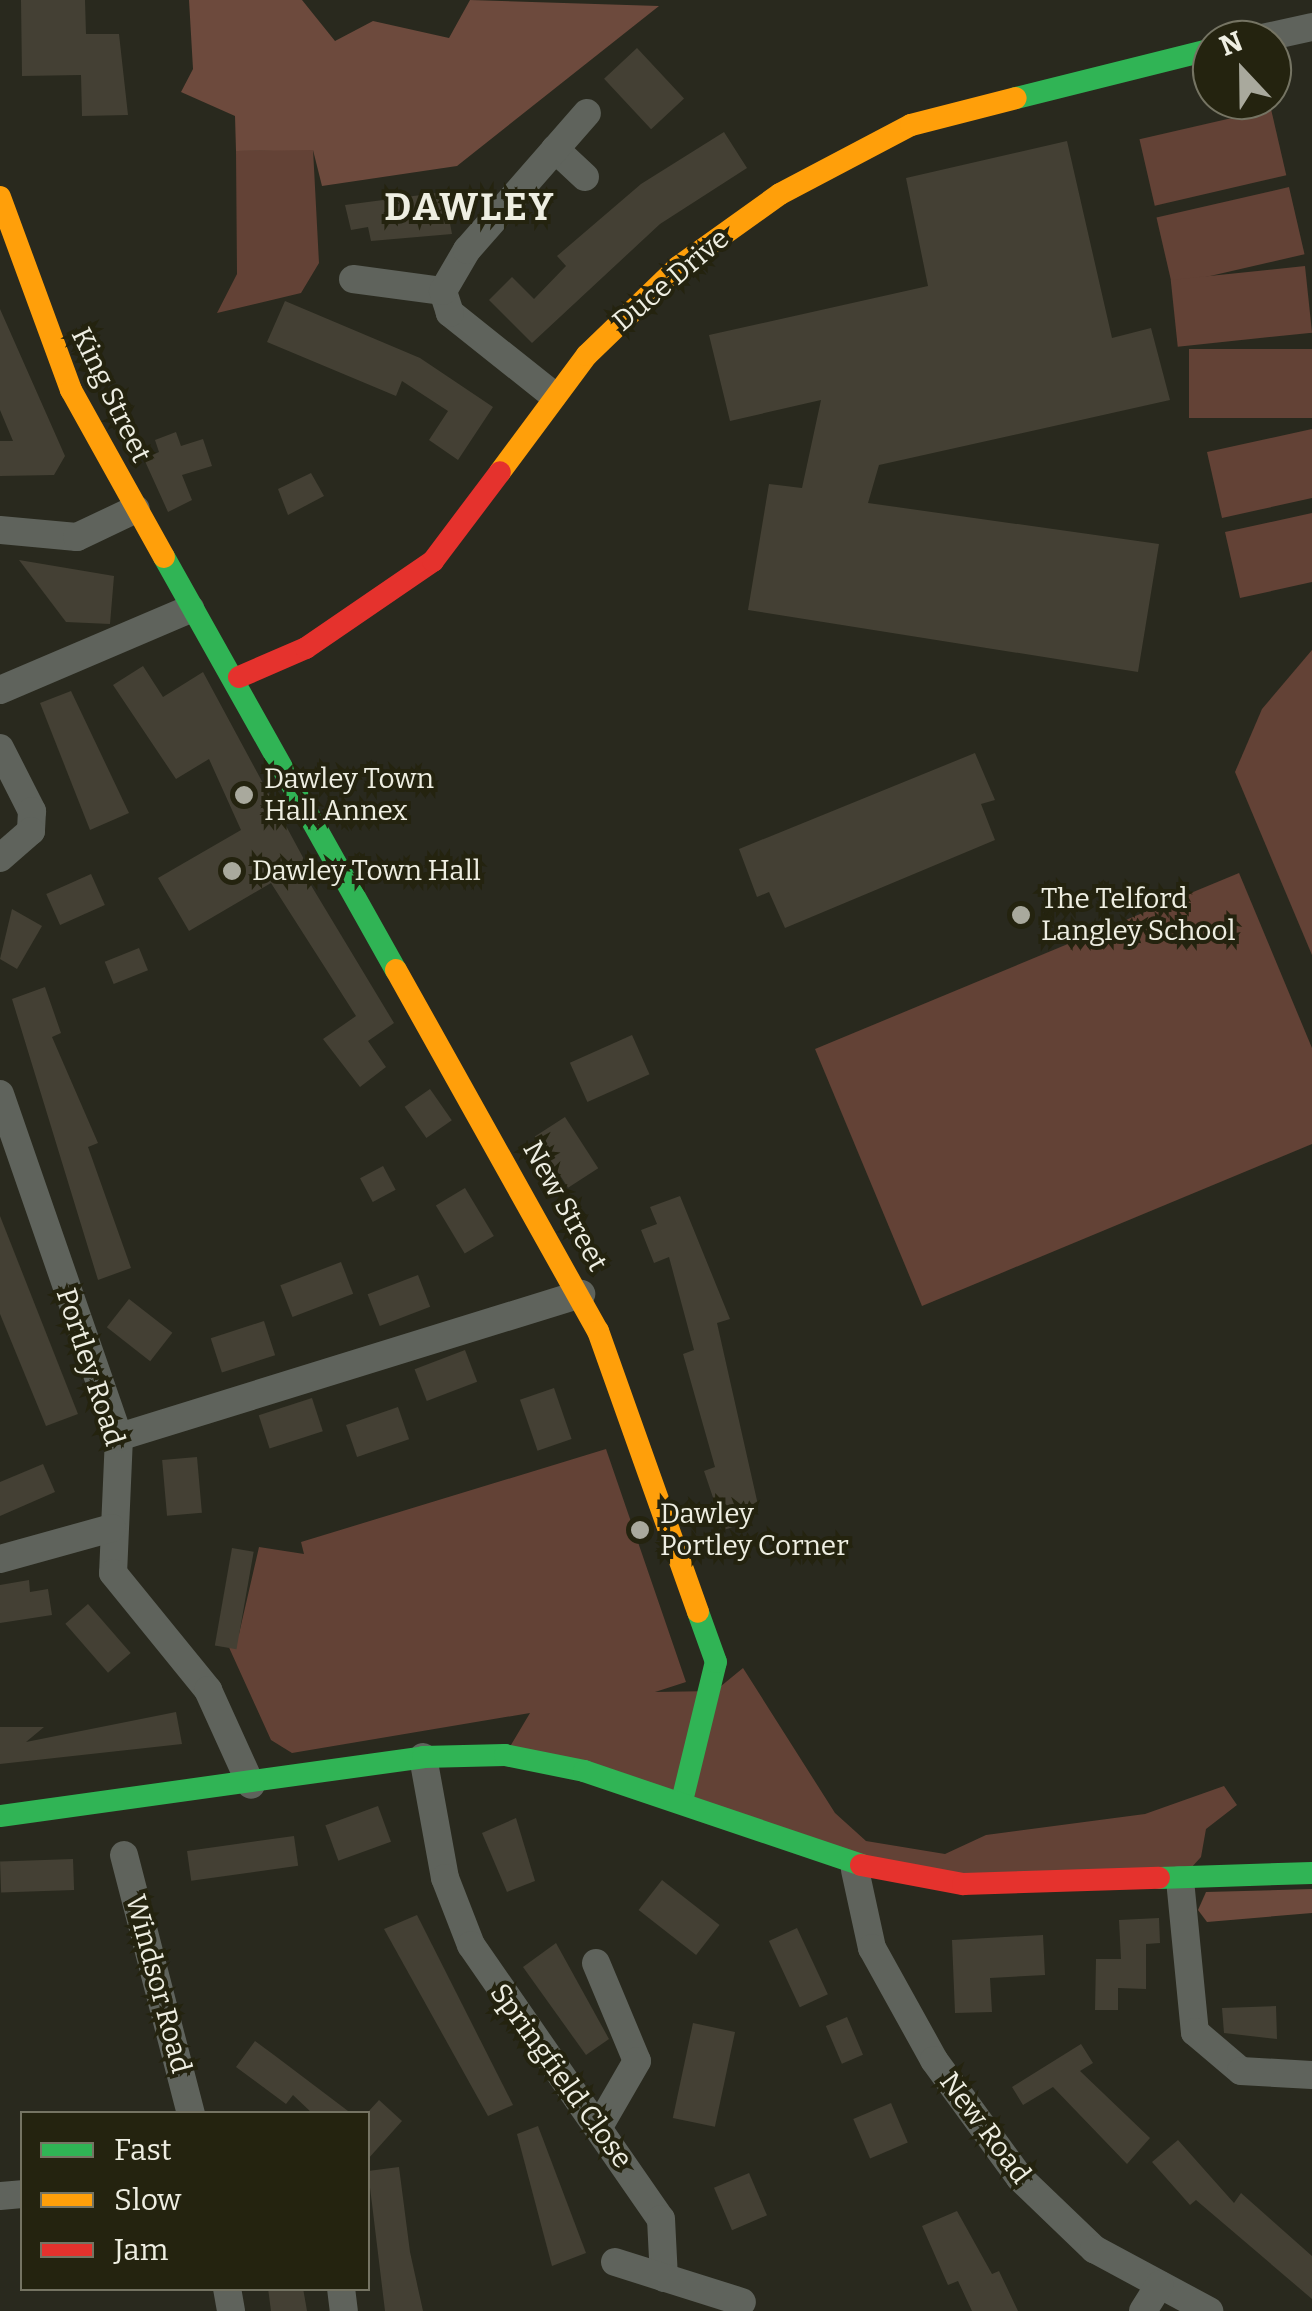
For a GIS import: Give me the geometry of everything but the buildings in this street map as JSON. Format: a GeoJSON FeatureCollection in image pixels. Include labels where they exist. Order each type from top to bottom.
{"type":"FeatureCollection","features":[{"type":"Feature","properties":{"kind":"street","name":"Duce Drive"},"geometry":{"type":"LineString","coordinates":[[239,677],[306,648],[433,561],[552,395],[678,267],[780,194],[878,140],[1008,94],[1192,53]]}},
{"type":"Feature","properties":{"kind":"street"},"geometry":{"type":"LineString","coordinates":[[552,395],[450,312],[444,291],[466,250],[588,112]]}},
{"type":"Feature","properties":{"kind":"street"},"geometry":{"type":"LineString","coordinates":[[555,149],[585,177]]}},
{"type":"Feature","properties":{"kind":"street","name":"King Street"},"geometry":{"type":"LineString","coordinates":[[0,198],[71,390],[190,609]]}},
{"type":"Feature","properties":{"kind":"street"},"geometry":{"type":"LineString","coordinates":[[353,278],[444,291]]}},
{"type":"Feature","properties":{"kind":"street"},"geometry":{"type":"LineString","coordinates":[[0,530],[76,537],[136,509]]}},
{"type":"Feature","properties":{"kind":"street"},"geometry":{"type":"LineString","coordinates":[[0,690],[190,609]]}},
{"type":"Feature","properties":{"kind":"street","name":"New Street"},"geometry":{"type":"LineString","coordinates":[[190,609],[239,677],[352,903],[580,1294],[716,1662],[682,1801]]}},
{"type":"Feature","properties":{"kind":"street"},"geometry":{"type":"LineString","coordinates":[[0,748],[32,810],[30,831],[0,858]]}},
{"type":"Feature","properties":{"kind":"street","name":"Portley Road"},"geometry":{"type":"LineString","coordinates":[[0,1094],[119,1438],[112,1528],[114,1573],[208,1690],[252,1785]]}},
{"type":"Feature","properties":{"kind":"street"},"geometry":{"type":"LineString","coordinates":[[119,1438],[580,1294]]}},
{"type":"Feature","properties":{"kind":"street"},"geometry":{"type":"LineString","coordinates":[[0,1559],[112,1528]]}},
{"type":"Feature","properties":{"kind":"street"},"geometry":{"type":"LineString","coordinates":[[0,1816],[114,1806],[422,1757],[504,1755],[682,1801],[856,1870],[964,1884],[1312,1873]]}},
{"type":"Feature","properties":{"kind":"street","name":"Springfield Close"},"geometry":{"type":"LineString","coordinates":[[422,1757],[444,1878],[470,1945],[511,2016],[600,2125],[661,2219],[664,2278]]}},
{"type":"Feature","properties":{"kind":"street","name":"Windsor Road"},"geometry":{"type":"LineString","coordinates":[[124,1856],[190,2111]]}},
{"type":"Feature","properties":{"kind":"street","name":"New Road"},"geometry":{"type":"LineString","coordinates":[[856,1870],[872,1948],[971,2112],[1064,2227],[1209,2311]]}},
{"type":"Feature","properties":{"kind":"street"},"geometry":{"type":"LineString","coordinates":[[1180,1880],[1195,2032],[1241,2071],[1312,2074]]}},
{"type":"Feature","properties":{"kind":"street"},"geometry":{"type":"LineString","coordinates":[[596,1963],[637,2061],[600,2125]]}},
{"type":"Feature","properties":{"kind":"street"},"geometry":{"type":"LineString","coordinates":[[615,2262],[742,2302]]}},
{"type":"Feature","properties":{"kind":"street"},"geometry":{"type":"LineString","coordinates":[[1143,2311],[1159,2285]]}},
{"type":"Feature","properties":{"kind":"shaded area"},"geometry":{"type":"Polygon","coordinates":[[[189,0],[302,0],[335,41],[373,21],[449,38],[470,0],[659,6],[457,166],[322,186],[313,150],[236,151],[235,116],[181,92],[193,69],[189,0]]]}},
{"type":"Feature","properties":{"kind":"shaded area"},"geometry":{"type":"Polygon","coordinates":[[[1223,120],[1274,120],[1286,175],[1155,206],[1139,139],[1223,120]]]}},
{"type":"Feature","properties":{"kind":"shaded area"},"geometry":{"type":"Polygon","coordinates":[[[313,149],[319,263],[301,293],[217,313],[237,274],[236,151],[313,149]]]}},
{"type":"Feature","properties":{"kind":"shaded area"},"geometry":{"type":"Polygon","coordinates":[[[1289,187],[1305,254],[1172,285],[1156,218],[1289,187]]]}},
{"type":"Feature","properties":{"kind":"shaded area"},"geometry":{"type":"Polygon","coordinates":[[[1305,266],[1312,333],[1178,347],[1171,280],[1305,266]]]}},
{"type":"Feature","properties":{"kind":"shaded area"},"geometry":{"type":"Polygon","coordinates":[[[1189,349],[1312,349],[1312,418],[1189,418],[1189,349]]]}},
{"type":"Feature","properties":{"kind":"shaded area"},"geometry":{"type":"Polygon","coordinates":[[[1312,429],[1312,498],[1222,518],[1207,452],[1312,429]]]}},
{"type":"Feature","properties":{"kind":"shaded area"},"geometry":{"type":"Polygon","coordinates":[[[1312,513],[1312,582],[1240,598],[1225,532],[1312,513]]]}},
{"type":"Feature","properties":{"kind":"shaded area"},"geometry":{"type":"Polygon","coordinates":[[[1312,650],[1312,955],[1235,772],[1262,709],[1312,650]]]}},
{"type":"Feature","properties":{"kind":"shaded area"},"geometry":{"type":"Polygon","coordinates":[[[1239,873],[1312,1048],[1312,1144],[922,1306],[815,1049],[1239,873]]]}},
{"type":"Feature","properties":{"kind":"shaded area"},"geometry":{"type":"Polygon","coordinates":[[[606,1449],[686,1682],[655,1692],[715,1691],[743,1668],[835,1813],[866,1841],[945,1854],[986,1835],[1145,1814],[1224,1786],[1237,1805],[1206,1829],[1201,1857],[1180,1880],[963,1884],[505,1755],[530,1713],[292,1753],[271,1740],[222,1632],[239,1634],[259,1547],[304,1554],[301,1542],[606,1449]]]}},
{"type":"Feature","properties":{"kind":"shaded area"},"geometry":{"type":"Polygon","coordinates":[[[1312,1889],[1312,1913],[1207,1922],[1198,1910],[1206,1892],[1312,1889]]]}},
{"type":"Feature","properties":{"kind":"traffic: fast"},"geometry":{"type":"LineString","coordinates":[[1016,98],[1192,54]]}},
{"type":"Feature","properties":{"kind":"traffic: fast"},"geometry":{"type":"LineString","coordinates":[[164,557],[396,970]]}},
{"type":"Feature","properties":{"kind":"traffic: fast"},"geometry":{"type":"LineString","coordinates":[[682,1801],[716,1662],[698,1612]]}},
{"type":"Feature","properties":{"kind":"traffic: fast"},"geometry":{"type":"LineString","coordinates":[[0,1816],[423,1757],[505,1755],[584,1771],[861,1865]]}},
{"type":"Feature","properties":{"kind":"traffic: fast"},"geometry":{"type":"LineString","coordinates":[[1159,1878],[1312,1873]]}},
{"type":"Feature","properties":{"kind":"traffic: slow"},"geometry":{"type":"LineString","coordinates":[[500,472],[587,355],[678,267],[780,194],[911,125],[1016,98]]}},
{"type":"Feature","properties":{"kind":"traffic: slow"},"geometry":{"type":"LineString","coordinates":[[0,197],[71,390],[164,557]]}},
{"type":"Feature","properties":{"kind":"traffic: slow"},"geometry":{"type":"LineString","coordinates":[[396,970],[598,1331],[698,1612]]}},
{"type":"Feature","properties":{"kind":"traffic: jam"},"geometry":{"type":"LineString","coordinates":[[239,677],[306,648],[433,561],[500,472]]}},
{"type":"Feature","properties":{"kind":"traffic: jam"},"geometry":{"type":"LineString","coordinates":[[861,1865],[963,1884],[1159,1878]]}},
{"type":"Feature","properties":{"kind":"place","name":"Dawley Town Hall Annex"},"geometry":{"type":"Point","coordinates":[244,795]}},
{"type":"Feature","properties":{"kind":"place","name":"Dawley Town Hall"},"geometry":{"type":"Point","coordinates":[232,871]}},
{"type":"Feature","properties":{"kind":"place","name":"The Telford Langley School"},"geometry":{"type":"Point","coordinates":[1021,915]}},
{"type":"Feature","properties":{"kind":"place","name":"Dawley Portley Corner"},"geometry":{"type":"Point","coordinates":[640,1530]}},
{"type":"Feature","properties":{"kind":"district","name":"DAWLEY"},"geometry":{"type":"Point","coordinates":[470,208]}}]}
